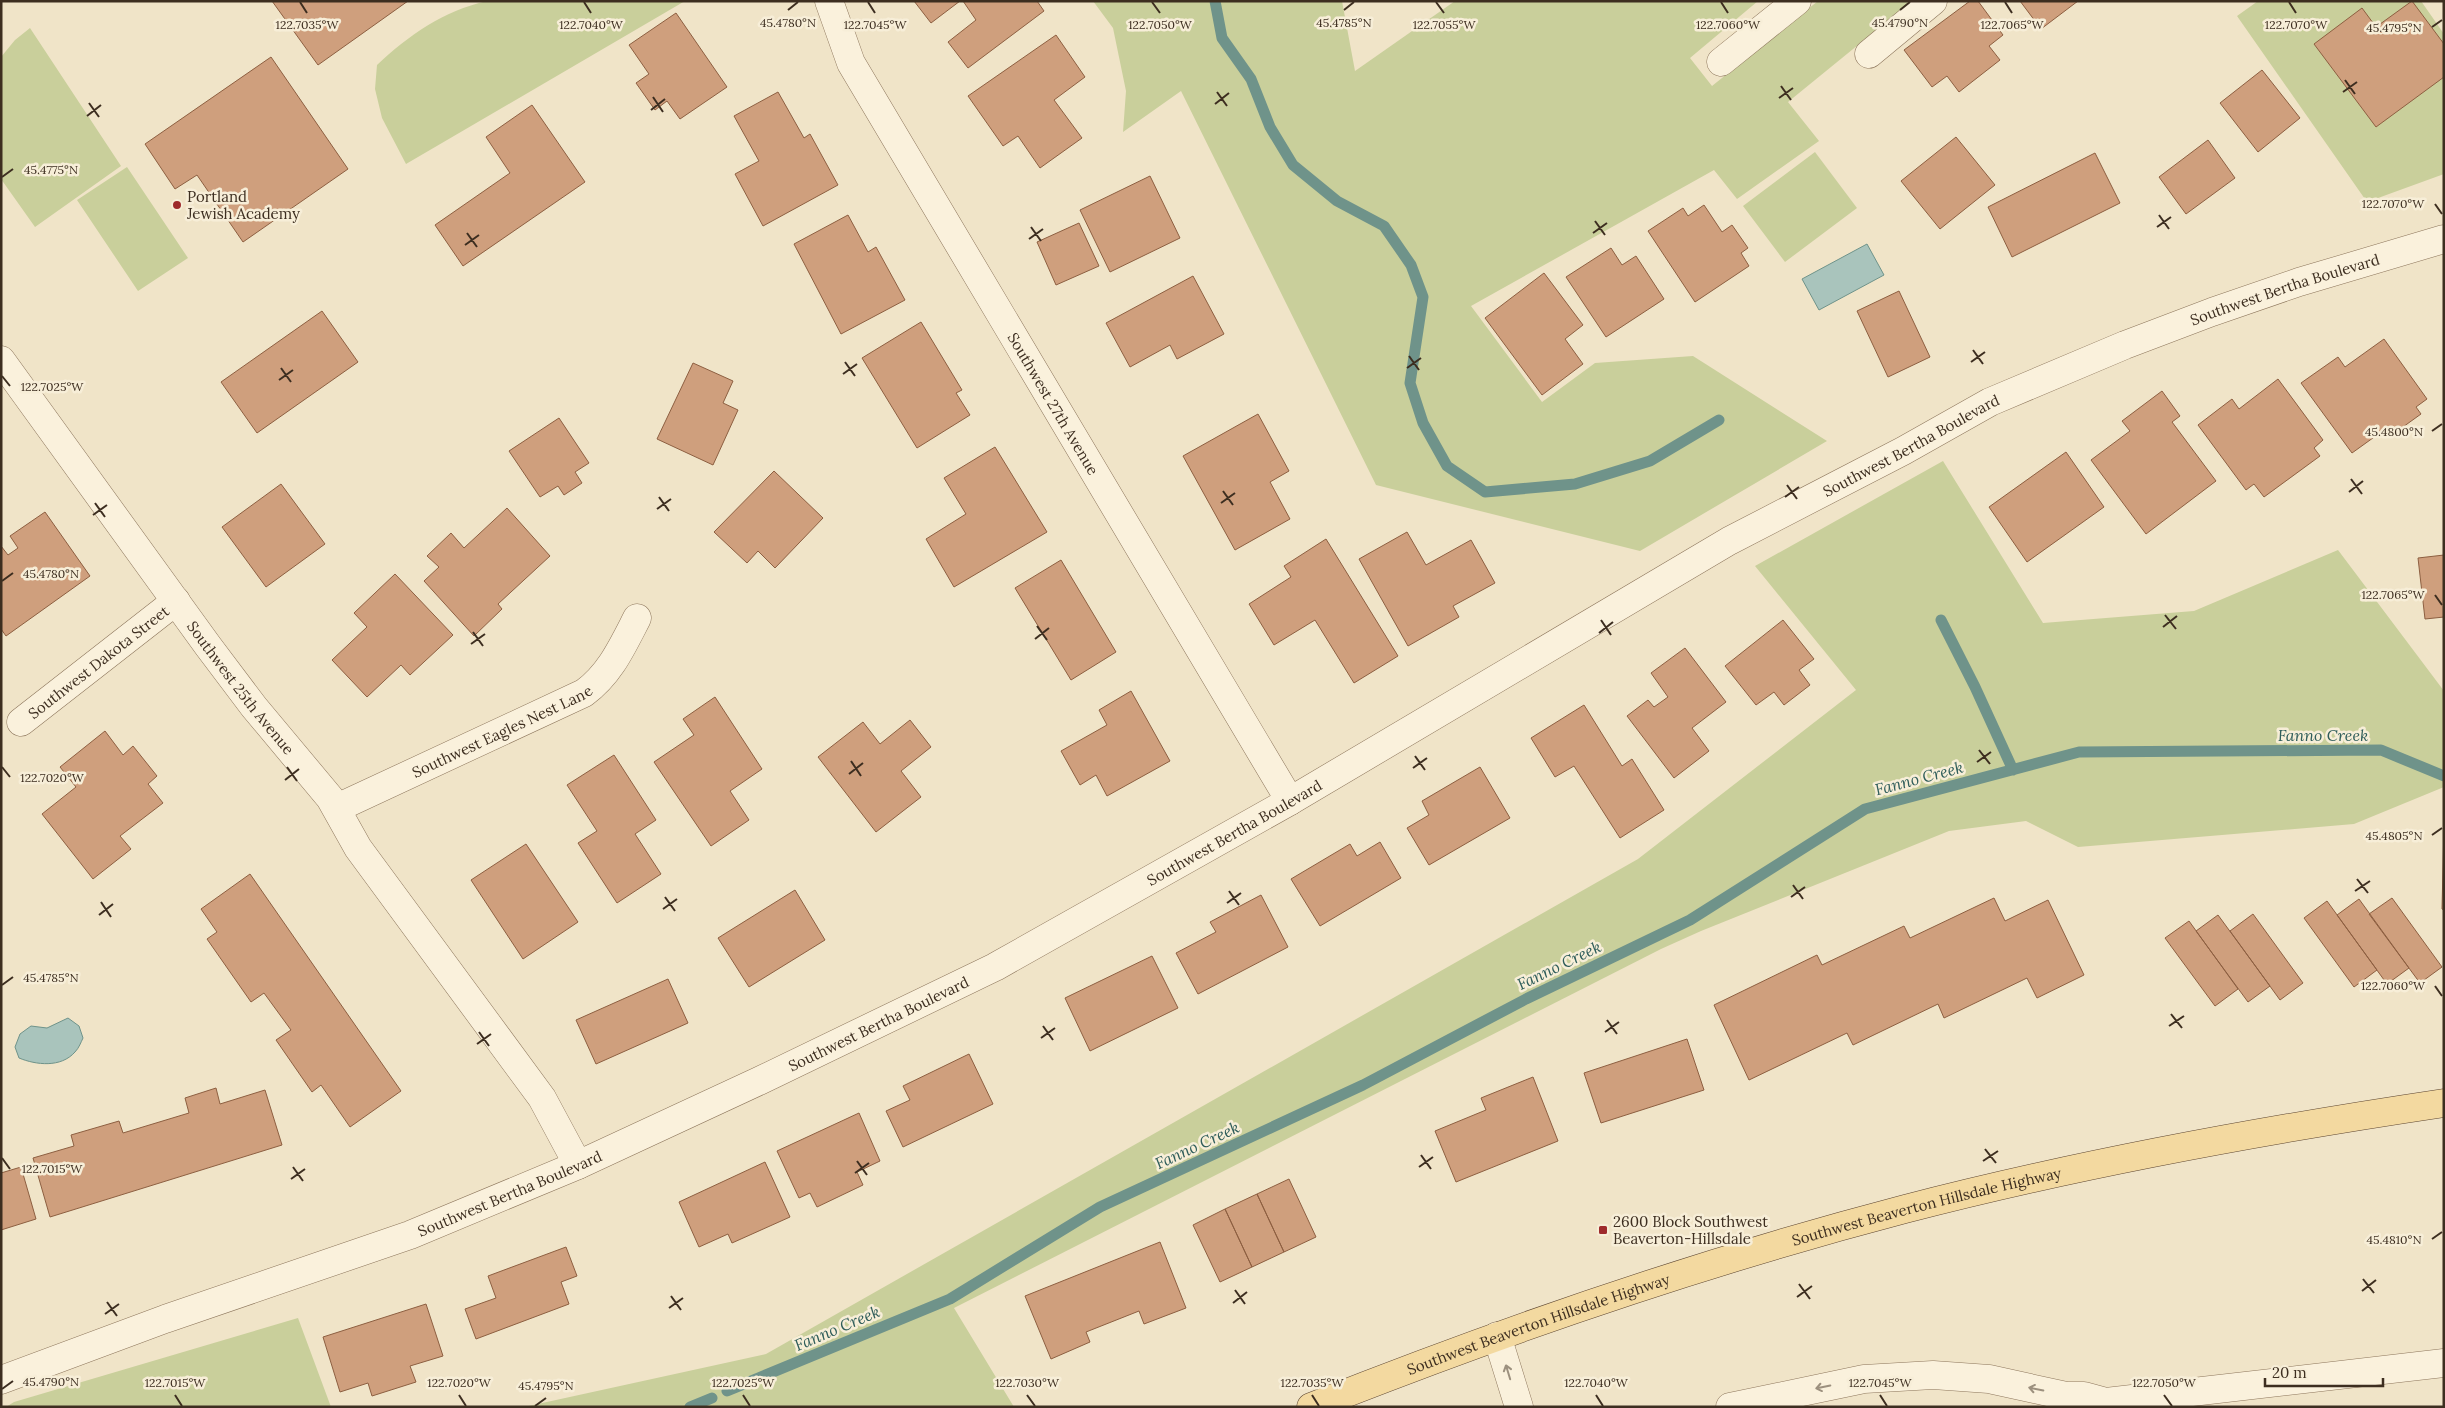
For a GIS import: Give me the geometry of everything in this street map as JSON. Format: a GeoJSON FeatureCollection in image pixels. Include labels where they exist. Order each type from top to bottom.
{"type":"FeatureCollection","features":[{"type":"Feature","properties":{"kind":"main road","name":"Southwest Beaverton Hillsdale Highway"},"geometry":{"type":"LineString","coordinates":[[1311,1407],[1497,1336],[1668,1278],[1906,1209],[2000,1186],[2211,1141],[2444,1103]]}},
{"type":"Feature","properties":{"kind":"street","name":"Southwest 27th Avenue"},"geometry":{"type":"LineString","coordinates":[[829,1],[851,62],[1290,801]]}},
{"type":"Feature","properties":{"kind":"street"},"geometry":{"type":"LineString","coordinates":[[1721,62],[1797,1]]}},
{"type":"Feature","properties":{"kind":"street"},"geometry":{"type":"LineString","coordinates":[[1869,54],[1934,1]]}},
{"type":"Feature","properties":{"kind":"street","name":"Southwest Bertha Boulevard"},"geometry":{"type":"LineString","coordinates":[[1,1380],[165,1319],[410,1235],[578,1165],[865,1031],[994,967],[1290,801],[1730,541],[1903,451],[1990,402],[2125,345],[2212,312],[2299,282],[2444,239]]}},
{"type":"Feature","properties":{"kind":"street","name":"Southwest 25th Avenue"},"geometry":{"type":"LineString","coordinates":[[1,360],[254,707],[337,808],[358,848],[542,1098],[578,1165]]}},
{"type":"Feature","properties":{"kind":"street","name":"Southwest Dakota Street"},"geometry":{"type":"LineString","coordinates":[[21,722],[176,601]]}},
{"type":"Feature","properties":{"kind":"street","name":"Southwest Eagles Nest Lane"},"geometry":{"type":"LineString","coordinates":[[337,808],[584,693],[599,682],[610,670],[637,618]]}},
{"type":"Feature","properties":{"kind":"street"},"geometry":{"type":"LineString","coordinates":[[1497,1336],[1519,1407]]}},
{"type":"Feature","properties":{"kind":"street"},"geometry":{"type":"LineString","coordinates":[[1730,1407],[1864,1379],[1960,1375],[1989,1379],[2066,1396],[2084,1396],[2106,1402],[2444,1363]]}},
{"type":"Feature","properties":{"kind":"green space"},"geometry":{"type":"Polygon","coordinates":[[[487,1],[685,1],[406,164],[382,118],[375,89],[377,65],[401,44],[427,26],[456,11],[487,1]]]}},
{"type":"Feature","properties":{"kind":"green space"},"geometry":{"type":"Polygon","coordinates":[[[1093,1],[1342,1],[1355,71],[1455,1],[1758,1],[1690,58],[1712,86],[1818,1],[1912,1],[1788,102],[1819,141],[1737,199],[1714,170],[1471,306],[1542,402],[1595,363],[1693,356],[1827,441],[1640,551],[1376,485],[1181,91],[1123,132],[1126,91],[1113,28],[1093,1]]]}},
{"type":"Feature","properties":{"kind":"green space"},"geometry":{"type":"Polygon","coordinates":[[[2258,1],[2421,1],[2444,34],[2444,174],[2367,202],[2237,16],[2258,1]]]}},
{"type":"Feature","properties":{"kind":"green space"},"geometry":{"type":"Polygon","coordinates":[[[30,28],[121,166],[35,227],[1,179],[1,57],[15,40],[30,28]]]}},
{"type":"Feature","properties":{"kind":"green space"},"geometry":{"type":"Polygon","coordinates":[[[1815,152],[1857,208],[1785,262],[1743,206],[1815,152]]]}},
{"type":"Feature","properties":{"kind":"green space"},"geometry":{"type":"Polygon","coordinates":[[[127,167],[188,258],[138,291],[77,200],[127,167]]]}},
{"type":"Feature","properties":{"kind":"green space"},"geometry":{"type":"Polygon","coordinates":[[[1943,461],[2043,623],[2194,611],[2338,550],[2444,691],[2444,787],[2354,824],[2078,847],[2026,821],[1949,831],[1701,931],[1661,949],[954,1308],[1014,1407],[524,1407],[766,1354],[1638,859],[1856,690],[1755,566],[1943,461]]]}},
{"type":"Feature","properties":{"kind":"green space"},"geometry":{"type":"Polygon","coordinates":[[[298,1318],[331,1407],[6,1407],[14,1402],[298,1318]]]}},
{"type":"Feature","properties":{"kind":"water"},"geometry":{"type":"Polygon","coordinates":[[[1867,244],[1884,275],[1819,310],[1802,279],[1867,244]]]}},
{"type":"Feature","properties":{"kind":"water"},"geometry":{"type":"Polygon","coordinates":[[[68,1018],[79,1026],[83,1038],[78,1049],[69,1057],[63,1061],[48,1064],[19,1058],[15,1047],[20,1034],[31,1026],[47,1028],[68,1018]]]}},
{"type":"Feature","properties":{"kind":"building"},"geometry":{"type":"Polygon","coordinates":[[[272,1],[408,1],[318,65],[272,1]]]}},
{"type":"Feature","properties":{"kind":"building"},"geometry":{"type":"Polygon","coordinates":[[[914,1],[960,1],[931,23],[914,1]]]}},
{"type":"Feature","properties":{"kind":"building"},"geometry":{"type":"Polygon","coordinates":[[[963,1],[1037,1],[1044,11],[968,68],[948,42],[976,20],[963,1]]]}},
{"type":"Feature","properties":{"kind":"building"},"geometry":{"type":"Polygon","coordinates":[[[1970,1],[1978,1],[2003,35],[1989,46],[2000,60],[1959,92],[1947,76],[1932,87],[1904,50],[1970,1]]]}},
{"type":"Feature","properties":{"kind":"building"},"geometry":{"type":"Polygon","coordinates":[[[2020,1],[2078,1],[2041,29],[2020,1]]]}},
{"type":"Feature","properties":{"kind":"building"},"geometry":{"type":"Polygon","coordinates":[[[2412,1],[2444,44],[2444,77],[2376,127],[2314,44],[2362,8],[2376,27],[2412,1]]]}},
{"type":"Feature","properties":{"kind":"building"},"geometry":{"type":"Polygon","coordinates":[[[676,13],[727,87],[680,119],[667,101],[655,110],[636,83],[649,74],[629,45],[676,13]]]}},
{"type":"Feature","properties":{"kind":"building"},"geometry":{"type":"Polygon","coordinates":[[[1056,35],[1085,77],[1054,100],[1082,138],[1040,168],[1018,136],[1003,146],[968,96],[1056,35]]]}},
{"type":"Feature","properties":{"kind":"building"},"geometry":{"type":"Polygon","coordinates":[[[271,57],[348,169],[243,242],[197,175],[175,189],[145,144],[271,57]]]}},
{"type":"Feature","properties":{"kind":"building"},"geometry":{"type":"Polygon","coordinates":[[[2262,70],[2300,118],[2258,152],[2220,103],[2262,70]]]}},
{"type":"Feature","properties":{"kind":"building"},"geometry":{"type":"Polygon","coordinates":[[[778,92],[804,138],[810,134],[838,185],[763,226],[735,174],[759,161],[734,116],[778,92]]]}},
{"type":"Feature","properties":{"kind":"building"},"geometry":{"type":"Polygon","coordinates":[[[532,105],[585,182],[463,266],[435,225],[510,173],[486,137],[532,105]]]}},
{"type":"Feature","properties":{"kind":"building"},"geometry":{"type":"Polygon","coordinates":[[[1956,137],[1995,185],[1940,229],[1901,181],[1956,137]]]}},
{"type":"Feature","properties":{"kind":"building"},"geometry":{"type":"Polygon","coordinates":[[[2208,140],[2235,178],[2186,214],[2159,177],[2208,140]]]}},
{"type":"Feature","properties":{"kind":"building"},"geometry":{"type":"Polygon","coordinates":[[[2095,153],[2120,203],[2012,257],[1988,207],[2095,153]]]}},
{"type":"Feature","properties":{"kind":"building"},"geometry":{"type":"Polygon","coordinates":[[[1150,176],[1180,238],[1110,272],[1080,210],[1150,176]]]}},
{"type":"Feature","properties":{"kind":"building"},"geometry":{"type":"Polygon","coordinates":[[[1704,205],[1722,232],[1732,225],[1748,248],[1741,253],[1749,266],[1695,302],[1648,231],[1683,208],[1688,216],[1704,205]]]}},
{"type":"Feature","properties":{"kind":"building"},"geometry":{"type":"Polygon","coordinates":[[[848,215],[868,252],[876,247],[905,300],[841,334],[794,244],[848,215]]]}},
{"type":"Feature","properties":{"kind":"building"},"geometry":{"type":"Polygon","coordinates":[[[1079,223],[1099,266],[1056,285],[1037,242],[1079,223]]]}},
{"type":"Feature","properties":{"kind":"building"},"geometry":{"type":"Polygon","coordinates":[[[1611,248],[1622,265],[1636,256],[1664,299],[1606,337],[1566,277],[1611,248]]]}},
{"type":"Feature","properties":{"kind":"building"},"geometry":{"type":"Polygon","coordinates":[[[1544,273],[1583,325],[1565,339],[1583,364],[1542,395],[1485,318],[1544,273]]]}},
{"type":"Feature","properties":{"kind":"building"},"geometry":{"type":"Polygon","coordinates":[[[1193,276],[1224,334],[1177,359],[1170,345],[1130,367],[1106,323],[1193,276]]]}},
{"type":"Feature","properties":{"kind":"building"},"geometry":{"type":"Polygon","coordinates":[[[1899,291],[1930,357],[1888,377],[1857,311],[1899,291]]]}},
{"type":"Feature","properties":{"kind":"building"},"geometry":{"type":"Polygon","coordinates":[[[322,311],[358,362],[257,433],[221,382],[322,311]]]}},
{"type":"Feature","properties":{"kind":"building"},"geometry":{"type":"Polygon","coordinates":[[[921,322],[962,390],[956,393],[970,415],[917,448],[862,358],[921,322]]]}},
{"type":"Feature","properties":{"kind":"building"},"geometry":{"type":"Polygon","coordinates":[[[2384,339],[2427,399],[2416,407],[2421,414],[2389,437],[2384,430],[2352,453],[2301,383],[2338,357],[2345,367],[2384,339]]]}},
{"type":"Feature","properties":{"kind":"building"},"geometry":{"type":"Polygon","coordinates":[[[693,363],[733,381],[723,403],[738,410],[713,465],[657,439],[693,363]]]}},
{"type":"Feature","properties":{"kind":"building"},"geometry":{"type":"Polygon","coordinates":[[[2278,379],[2323,440],[2314,448],[2320,456],[2264,497],[2254,484],[2246,490],[2198,425],[2232,399],[2239,409],[2278,379]]]}},
{"type":"Feature","properties":{"kind":"building"},"geometry":{"type":"Polygon","coordinates":[[[2162,391],[2180,416],[2172,422],[2216,481],[2146,534],[2091,460],[2130,431],[2122,421],[2162,391]]]}},
{"type":"Feature","properties":{"kind":"building"},"geometry":{"type":"Polygon","coordinates":[[[1258,414],[1289,471],[1270,482],[1290,519],[1235,550],[1183,456],[1258,414]]]}},
{"type":"Feature","properties":{"kind":"building"},"geometry":{"type":"Polygon","coordinates":[[[559,418],[589,463],[575,472],[582,483],[564,495],[558,486],[540,497],[509,451],[559,418]]]}},
{"type":"Feature","properties":{"kind":"building"},"geometry":{"type":"Polygon","coordinates":[[[995,447],[1047,532],[954,587],[926,539],[966,514],[944,478],[995,447]]]}},
{"type":"Feature","properties":{"kind":"building"},"geometry":{"type":"Polygon","coordinates":[[[2066,452],[2104,507],[2027,562],[1989,507],[2066,452]]]}},
{"type":"Feature","properties":{"kind":"building"},"geometry":{"type":"Polygon","coordinates":[[[774,471],[823,518],[775,568],[758,551],[747,563],[714,532],[774,471]]]}},
{"type":"Feature","properties":{"kind":"building"},"geometry":{"type":"Polygon","coordinates":[[[281,484],[325,544],[266,587],[222,527],[281,484]]]}},
{"type":"Feature","properties":{"kind":"building"},"geometry":{"type":"Polygon","coordinates":[[[507,508],[550,556],[498,604],[502,609],[474,636],[424,581],[439,567],[427,556],[451,533],[464,548],[507,508]]]}},
{"type":"Feature","properties":{"kind":"building"},"geometry":{"type":"Polygon","coordinates":[[[45,512],[90,576],[6,636],[1,629],[1,546],[8,555],[18,548],[10,536],[45,512]]]}},
{"type":"Feature","properties":{"kind":"building"},"geometry":{"type":"Polygon","coordinates":[[[1407,532],[1426,565],[1471,540],[1495,583],[1453,606],[1459,617],[1408,646],[1359,559],[1407,532]]]}},
{"type":"Feature","properties":{"kind":"building"},"geometry":{"type":"Polygon","coordinates":[[[1326,539],[1398,656],[1354,683],[1315,620],[1274,645],[1249,604],[1291,577],[1284,566],[1326,539]]]}},
{"type":"Feature","properties":{"kind":"building"},"geometry":{"type":"Polygon","coordinates":[[[2444,555],[2444,617],[2425,619],[2418,558],[2444,555]]]}},
{"type":"Feature","properties":{"kind":"building"},"geometry":{"type":"Polygon","coordinates":[[[1061,560],[1116,652],[1071,680],[1015,588],[1061,560]]]}},
{"type":"Feature","properties":{"kind":"building"},"geometry":{"type":"Polygon","coordinates":[[[395,574],[453,635],[410,675],[401,665],[367,697],[332,660],[367,627],[354,613],[395,574]]]}},
{"type":"Feature","properties":{"kind":"building"},"geometry":{"type":"Polygon","coordinates":[[[1783,620],[1814,659],[1799,670],[1810,685],[1784,705],[1774,692],[1756,705],[1725,666],[1783,620]]]}},
{"type":"Feature","properties":{"kind":"building"},"geometry":{"type":"Polygon","coordinates":[[[1685,648],[1726,702],[1692,728],[1709,751],[1674,778],[1627,716],[1648,700],[1654,707],[1668,697],[1651,673],[1685,648]]]}},
{"type":"Feature","properties":{"kind":"building"},"geometry":{"type":"Polygon","coordinates":[[[1131,691],[1170,761],[1107,796],[1096,775],[1080,785],[1061,751],[1107,725],[1099,710],[1131,691]]]}},
{"type":"Feature","properties":{"kind":"building"},"geometry":{"type":"Polygon","coordinates":[[[715,697],[762,769],[730,791],[749,820],[711,846],[654,762],[694,735],[683,719],[715,697]]]}},
{"type":"Feature","properties":{"kind":"building"},"geometry":{"type":"Polygon","coordinates":[[[1584,705],[1622,766],[1632,759],[1664,810],[1620,838],[1574,766],[1555,777],[1531,738],[1584,705]]]}},
{"type":"Feature","properties":{"kind":"building"},"geometry":{"type":"Polygon","coordinates":[[[910,720],[931,747],[901,771],[921,797],[876,832],[818,757],[863,722],[880,744],[910,720]]]}},
{"type":"Feature","properties":{"kind":"building"},"geometry":{"type":"Polygon","coordinates":[[[105,731],[123,755],[133,746],[157,776],[148,784],[163,803],[120,836],[131,849],[93,879],[42,814],[76,787],[60,767],[105,731]]]}},
{"type":"Feature","properties":{"kind":"building"},"geometry":{"type":"Polygon","coordinates":[[[614,755],[656,820],[635,834],[661,874],[617,903],[578,843],[597,831],[567,785],[614,755]]]}},
{"type":"Feature","properties":{"kind":"building"},"geometry":{"type":"Polygon","coordinates":[[[1480,767],[1510,818],[1429,865],[1407,828],[1429,815],[1422,801],[1480,767]]]}},
{"type":"Feature","properties":{"kind":"building"},"geometry":{"type":"Polygon","coordinates":[[[2444,825],[2444,910],[2442,909],[2444,825]]]}},
{"type":"Feature","properties":{"kind":"building"},"geometry":{"type":"Polygon","coordinates":[[[1380,842],[1401,878],[1320,926],[1291,879],[1350,844],[1357,856],[1380,842]]]}},
{"type":"Feature","properties":{"kind":"building"},"geometry":{"type":"Polygon","coordinates":[[[526,844],[578,922],[523,959],[471,880],[526,844]]]}},
{"type":"Feature","properties":{"kind":"building"},"geometry":{"type":"Polygon","coordinates":[[[250,874],[401,1091],[350,1127],[321,1085],[312,1092],[276,1040],[291,1030],[264,993],[251,1002],[207,939],[217,932],[201,909],[250,874]]]}},
{"type":"Feature","properties":{"kind":"building"},"geometry":{"type":"Polygon","coordinates":[[[795,890],[825,940],[749,987],[718,938],[795,890]]]}},
{"type":"Feature","properties":{"kind":"building"},"geometry":{"type":"Polygon","coordinates":[[[1261,895],[1288,947],[1198,994],[1176,953],[1216,932],[1210,922],[1261,895]]]}},
{"type":"Feature","properties":{"kind":"building"},"geometry":{"type":"Polygon","coordinates":[[[1994,898],[2005,921],[2048,900],[2084,975],[2037,998],[2027,978],[1944,1018],[1938,1004],[1853,1045],[1847,1033],[1749,1080],[1714,1005],[1817,955],[1822,965],[1904,926],[1910,938],[1994,898]]]}},
{"type":"Feature","properties":{"kind":"building"},"geometry":{"type":"Polygon","coordinates":[[[2392,898],[2442,967],[2420,983],[2369,914],[2392,898]]]}},
{"type":"Feature","properties":{"kind":"building"},"geometry":{"type":"Polygon","coordinates":[[[2359,899],[2409,968],[2387,984],[2337,915],[2359,899]]]}},
{"type":"Feature","properties":{"kind":"building"},"geometry":{"type":"Polygon","coordinates":[[[2327,901],[2377,970],[2354,987],[2304,918],[2327,901]]]}},
{"type":"Feature","properties":{"kind":"building"},"geometry":{"type":"Polygon","coordinates":[[[2253,914],[2303,983],[2280,1000],[2230,931],[2253,914]]]}},
{"type":"Feature","properties":{"kind":"building"},"geometry":{"type":"Polygon","coordinates":[[[2218,915],[2270,986],[2248,1002],[2196,931],[2218,915]]]}},
{"type":"Feature","properties":{"kind":"building"},"geometry":{"type":"Polygon","coordinates":[[[2189,921],[2238,989],[2215,1006],[2165,938],[2189,921]]]}},
{"type":"Feature","properties":{"kind":"building"},"geometry":{"type":"Polygon","coordinates":[[[1152,956],[1178,1008],[1090,1051],[1065,998],[1152,956]]]}},
{"type":"Feature","properties":{"kind":"building"},"geometry":{"type":"Polygon","coordinates":[[[668,979],[688,1023],[596,1064],[576,1020],[668,979]]]}},
{"type":"Feature","properties":{"kind":"building"},"geometry":{"type":"Polygon","coordinates":[[[1687,1039],[1704,1090],[1601,1123],[1584,1073],[1687,1039]]]}},
{"type":"Feature","properties":{"kind":"building"},"geometry":{"type":"Polygon","coordinates":[[[969,1054],[993,1104],[903,1147],[886,1111],[910,1100],[903,1086],[969,1054]]]}},
{"type":"Feature","properties":{"kind":"building"},"geometry":{"type":"Polygon","coordinates":[[[1533,1077],[1558,1141],[1456,1182],[1435,1131],[1486,1110],[1481,1098],[1533,1077]]]}},
{"type":"Feature","properties":{"kind":"building"},"geometry":{"type":"Polygon","coordinates":[[[216,1088],[220,1104],[265,1090],[282,1145],[50,1217],[33,1158],[74,1146],[71,1135],[119,1121],[123,1133],[189,1113],[185,1098],[216,1088]]]}},
{"type":"Feature","properties":{"kind":"building"},"geometry":{"type":"Polygon","coordinates":[[[859,1113],[880,1161],[857,1172],[863,1185],[817,1207],[810,1193],[799,1198],[777,1151],[859,1113]]]}},
{"type":"Feature","properties":{"kind":"building"},"geometry":{"type":"Polygon","coordinates":[[[765,1162],[790,1217],[732,1243],[728,1234],[699,1247],[679,1202],[765,1162]]]}},
{"type":"Feature","properties":{"kind":"building"},"geometry":{"type":"Polygon","coordinates":[[[21,1167],[36,1219],[1,1230],[1,1173],[21,1167]]]}},
{"type":"Feature","properties":{"kind":"building"},"geometry":{"type":"Polygon","coordinates":[[[1289,1179],[1316,1237],[1284,1252],[1257,1194],[1289,1179]]]}},
{"type":"Feature","properties":{"kind":"building"},"geometry":{"type":"Polygon","coordinates":[[[1257,1194],[1284,1252],[1252,1267],[1225,1209],[1257,1194]]]}},
{"type":"Feature","properties":{"kind":"building"},"geometry":{"type":"Polygon","coordinates":[[[1225,1209],[1252,1267],[1220,1282],[1193,1225],[1225,1209]]]}},
{"type":"Feature","properties":{"kind":"building"},"geometry":{"type":"Polygon","coordinates":[[[1160,1242],[1186,1308],[1144,1324],[1139,1311],[1086,1332],[1090,1342],[1051,1359],[1025,1296],[1160,1242]]]}},
{"type":"Feature","properties":{"kind":"building"},"geometry":{"type":"Polygon","coordinates":[[[566,1247],[577,1276],[561,1282],[569,1304],[476,1339],[465,1309],[496,1298],[488,1276],[566,1247]]]}},
{"type":"Feature","properties":{"kind":"building"},"geometry":{"type":"Polygon","coordinates":[[[426,1304],[443,1356],[410,1366],[416,1382],[372,1396],[368,1383],[340,1392],[323,1337],[426,1304]]]}},
{"type":"Feature","properties":{"kind":"waterway"},"geometry":{"type":"LineString","coordinates":[[1215,1],[1222,38],[1251,79],[1270,127],[1293,165],[1337,201],[1384,226],[1411,265],[1423,297],[1410,383],[1423,423],[1447,466],[1485,492],[1575,484],[1650,461],[1719,420]]}},
{"type":"Feature","properties":{"kind":"waterway"},"geometry":{"type":"LineString","coordinates":[[1941,620],[1975,687],[2013,770]]}},
{"type":"Feature","properties":{"kind":"waterway","name":"Fanno Creek"},"geometry":{"type":"LineString","coordinates":[[727,1391],[950,1299],[1100,1207],[1363,1085],[1526,999],[1690,920],[1865,809],[2079,752],[2381,750],[2444,776]]}},
{"type":"Feature","properties":{"kind":"waterway","name":"Fanno Creek"},"geometry":{"type":"LineString","coordinates":[[690,1407],[712,1398]]}},
{"type":"Feature","properties":{"kind":"place","name":"Portland Jewish Academy"},"geometry":{"type":"Point","coordinates":[177,205]}},
{"type":"Feature","properties":{"kind":"place","name":"2600 Block Southwest Beaverton-Hillsdale"},"geometry":{"type":"Point","coordinates":[1603,1230]}}]}
